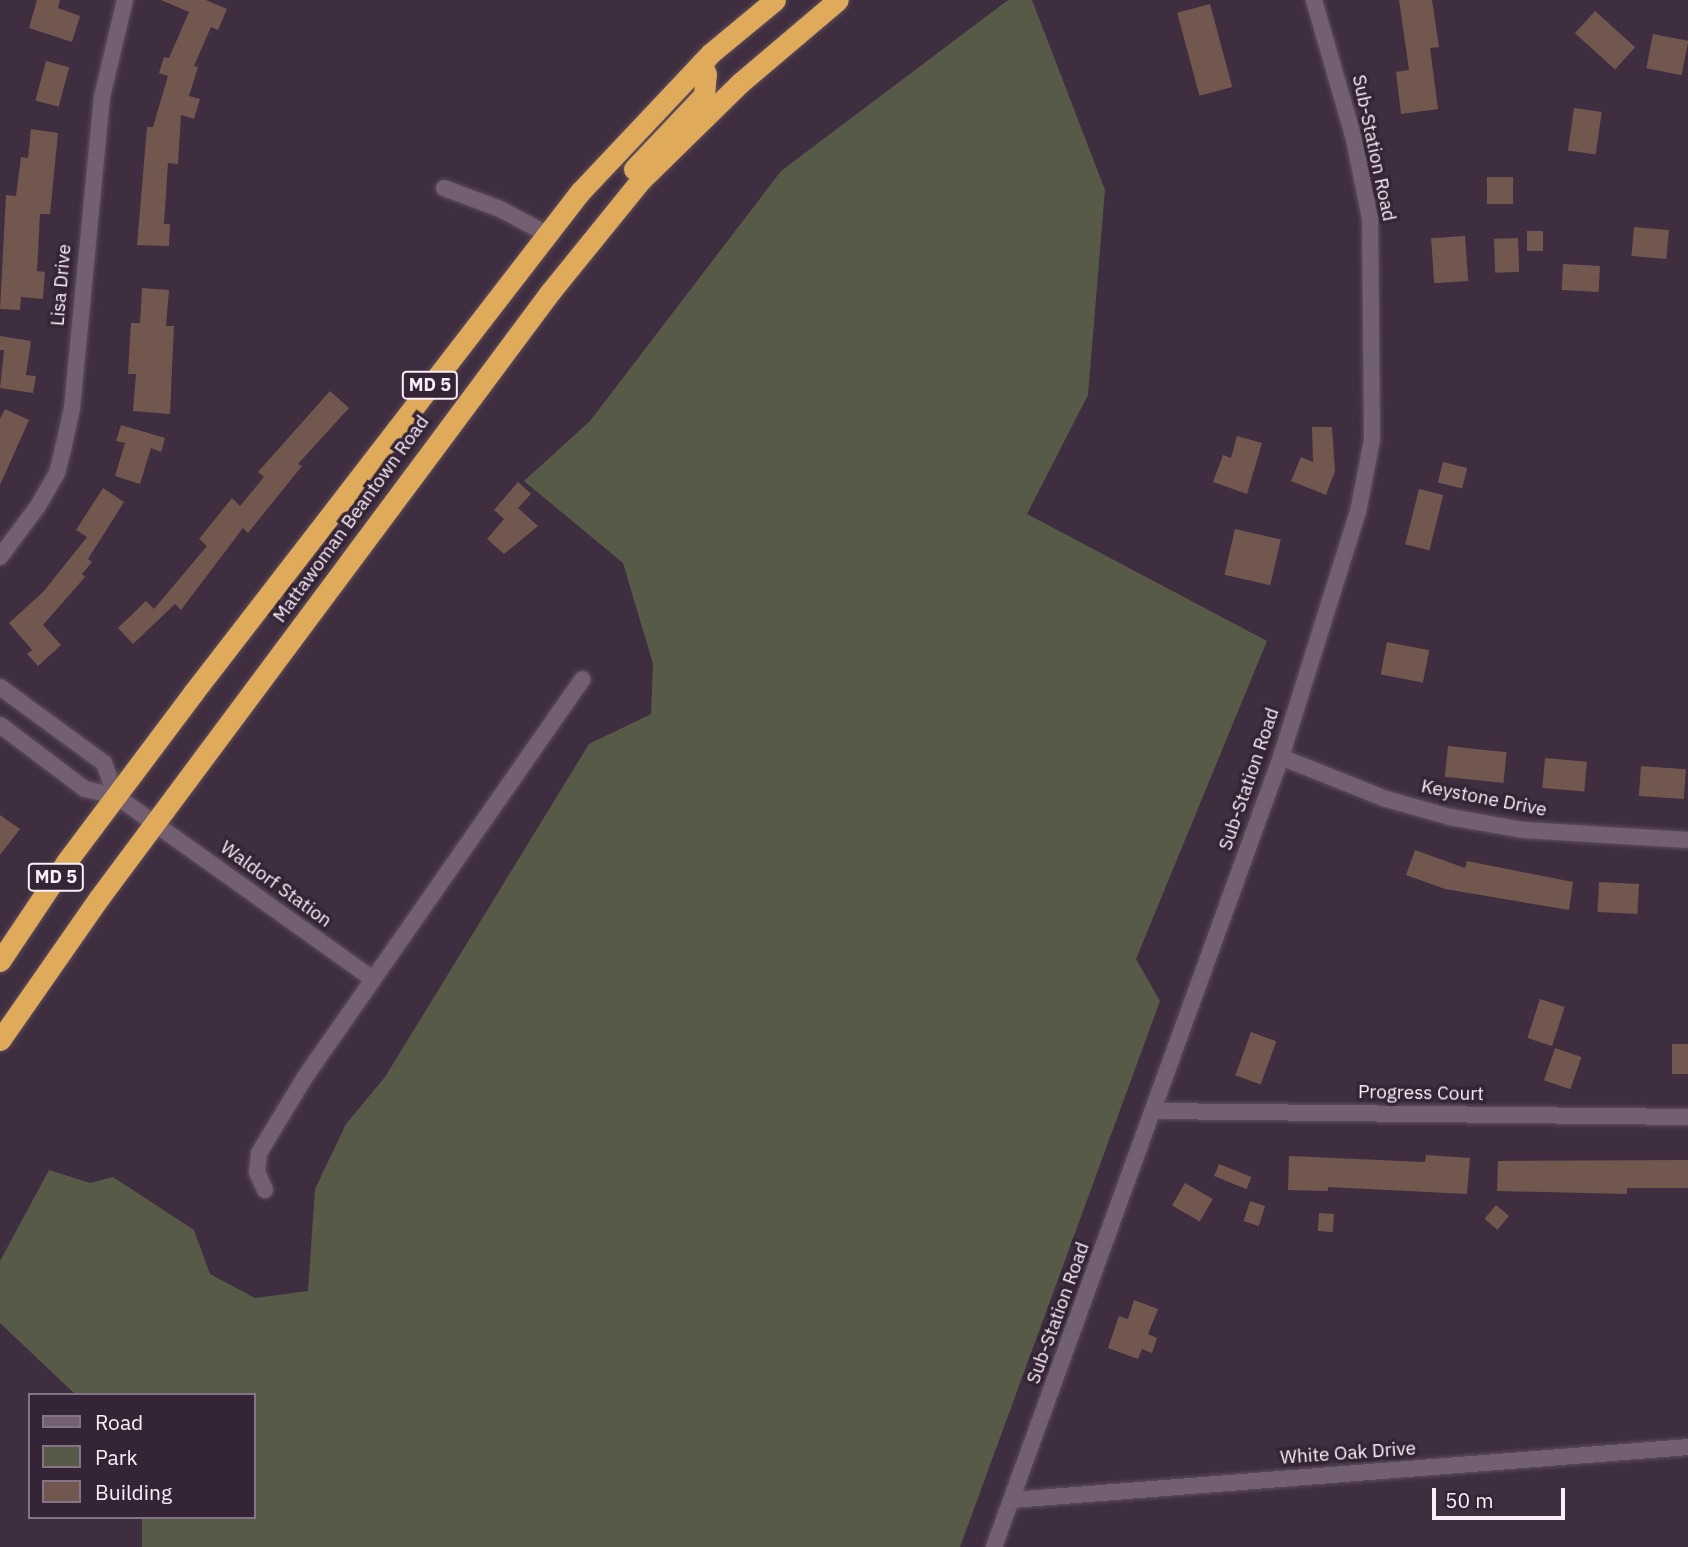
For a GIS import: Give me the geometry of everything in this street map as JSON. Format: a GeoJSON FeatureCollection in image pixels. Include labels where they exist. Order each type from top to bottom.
{"type":"FeatureCollection","features":[{"type":"Feature","properties":{"kind":"highway","name":"Mattawoman Beantown Road"},"geometry":{"type":"LineString","coordinates":[[0,961],[116,796],[580,192],[701,63],[775,0]]}},
{"type":"Feature","properties":{"kind":"highway","name":"Mattawoman Beantown Road"},"geometry":{"type":"LineString","coordinates":[[0,1040],[155,824],[554,287],[641,180],[740,83],[838,0]]}},
{"type":"Feature","properties":{"kind":"highway"},"geometry":{"type":"LineString","coordinates":[[554,287],[560,257],[704,95],[706,74],[701,63]]}},
{"type":"Feature","properties":{"kind":"street","name":"Lisa Drive"},"geometry":{"type":"LineString","coordinates":[[0,557],[38,506],[57,473],[63,449],[72,408],[102,97],[125,0]]}},
{"type":"Feature","properties":{"kind":"street","name":"Sub-Station Road"},"geometry":{"type":"LineString","coordinates":[[994,1547],[1281,757],[1358,512],[1372,440],[1370,219],[1354,139],[1314,0]]}},
{"type":"Feature","properties":{"kind":"street"},"geometry":{"type":"LineString","coordinates":[[443,188],[500,209],[547,234]]}},
{"type":"Feature","properties":{"kind":"street"},"geometry":{"type":"LineString","coordinates":[[265,1190],[257,1172],[260,1153],[304,1077],[583,679]]}},
{"type":"Feature","properties":{"kind":"street"},"geometry":{"type":"LineString","coordinates":[[0,687],[104,763],[116,796]]}},
{"type":"Feature","properties":{"kind":"street"},"geometry":{"type":"LineString","coordinates":[[0,725],[85,789],[116,796]]}},
{"type":"Feature","properties":{"kind":"street","name":"Keystone Drive"},"geometry":{"type":"LineString","coordinates":[[1281,757],[1386,799],[1450,817],[1524,830],[1688,839]]}},
{"type":"Feature","properties":{"kind":"street","name":"Waldorf Station"},"geometry":{"type":"LineString","coordinates":[[116,796],[373,979]]}},
{"type":"Feature","properties":{"kind":"street","name":"Progress Court"},"geometry":{"type":"LineString","coordinates":[[1153,1111],[1688,1117]]}},
{"type":"Feature","properties":{"kind":"street","name":"White Oak Drive"},"geometry":{"type":"LineString","coordinates":[[1012,1500],[1688,1447]]}},
{"type":"Feature","properties":{"kind":"green space"},"geometry":{"type":"Polygon","coordinates":[[[1008,0],[1032,0],[1105,190],[1088,395],[1027,514],[1267,641],[1136,959],[1160,1001],[960,1547],[142,1547],[142,1519],[256,1519],[256,1393],[74,1393],[0,1323],[0,1261],[49,1170],[90,1183],[113,1177],[194,1230],[210,1274],[255,1298],[308,1291],[315,1189],[346,1124],[385,1077],[589,744],[651,714],[653,664],[623,563],[524,481],[590,421],[781,171],[1008,0]]]}},
{"type":"Feature","properties":{"kind":"building"},"geometry":{"type":"Polygon","coordinates":[[[37,0],[60,0],[58,8],[80,16],[72,42],[29,28],[37,0]]]}},
{"type":"Feature","properties":{"kind":"building"},"geometry":{"type":"Polygon","coordinates":[[[161,0],[206,0],[227,9],[218,30],[211,27],[194,66],[198,67],[189,96],[200,99],[194,119],[181,115],[178,164],[168,163],[164,224],[170,224],[169,246],[137,245],[147,127],[153,127],[168,76],[159,73],[164,57],[169,58],[189,12],[161,0]]]}},
{"type":"Feature","properties":{"kind":"building"},"geometry":{"type":"Polygon","coordinates":[[[1399,0],[1432,0],[1439,47],[1430,48],[1438,109],[1401,114],[1396,72],[1409,70],[1399,0]]]}},
{"type":"Feature","properties":{"kind":"building"},"geometry":{"type":"Polygon","coordinates":[[[1210,4],[1232,87],[1199,96],[1177,13],[1210,4]]]}},
{"type":"Feature","properties":{"kind":"building"},"geometry":{"type":"Polygon","coordinates":[[[1595,11],[1635,47],[1615,69],[1575,33],[1595,11]]]}},
{"type":"Feature","properties":{"kind":"building"},"geometry":{"type":"Polygon","coordinates":[[[1653,34],[1688,41],[1682,75],[1646,68],[1653,34]]]}},
{"type":"Feature","properties":{"kind":"building"},"geometry":{"type":"Polygon","coordinates":[[[46,61],[69,67],[59,107],[35,101],[46,61]]]}},
{"type":"Feature","properties":{"kind":"building"},"geometry":{"type":"Polygon","coordinates":[[[1574,108],[1602,112],[1596,154],[1568,151],[1574,108]]]}},
{"type":"Feature","properties":{"kind":"building"},"geometry":{"type":"Polygon","coordinates":[[[31,129],[58,133],[50,214],[40,214],[37,271],[45,272],[43,299],[21,297],[20,310],[0,309],[6,195],[16,196],[21,157],[28,158],[31,129]]]}},
{"type":"Feature","properties":{"kind":"building"},"geometry":{"type":"Polygon","coordinates":[[[1487,177],[1513,177],[1513,204],[1487,204],[1487,177]]]}},
{"type":"Feature","properties":{"kind":"building"},"geometry":{"type":"Polygon","coordinates":[[[1634,227],[1669,230],[1666,259],[1631,256],[1634,227]]]}},
{"type":"Feature","properties":{"kind":"building"},"geometry":{"type":"Polygon","coordinates":[[[1527,231],[1543,231],[1543,251],[1527,251],[1527,231]]]}},
{"type":"Feature","properties":{"kind":"building"},"geometry":{"type":"Polygon","coordinates":[[[1465,236],[1468,281],[1434,283],[1431,238],[1465,236]]]}},
{"type":"Feature","properties":{"kind":"building"},"geometry":{"type":"Polygon","coordinates":[[[1518,238],[1519,272],[1495,273],[1494,239],[1518,238]]]}},
{"type":"Feature","properties":{"kind":"building"},"geometry":{"type":"Polygon","coordinates":[[[1563,264],[1600,266],[1599,292],[1562,290],[1563,264]]]}},
{"type":"Feature","properties":{"kind":"building"},"geometry":{"type":"Polygon","coordinates":[[[142,288],[169,290],[166,326],[174,326],[170,414],[133,411],[136,374],[128,374],[131,323],[140,323],[142,288]]]}},
{"type":"Feature","properties":{"kind":"building"},"geometry":{"type":"Polygon","coordinates":[[[0,336],[31,341],[26,375],[36,376],[33,393],[0,388],[4,350],[0,350],[0,336]]]}},
{"type":"Feature","properties":{"kind":"building"},"geometry":{"type":"Polygon","coordinates":[[[330,391],[349,408],[298,464],[302,466],[248,533],[243,528],[181,610],[175,604],[133,644],[118,628],[146,601],[154,609],[207,546],[199,539],[232,498],[240,506],[264,477],[258,472],[330,391]]]}},
{"type":"Feature","properties":{"kind":"building"},"geometry":{"type":"Polygon","coordinates":[[[5,409],[29,420],[0,485],[0,419],[5,409]]]}},
{"type":"Feature","properties":{"kind":"building"},"geometry":{"type":"Polygon","coordinates":[[[121,425],[165,438],[161,452],[151,448],[140,484],[115,476],[125,443],[116,441],[121,425]]]}},
{"type":"Feature","properties":{"kind":"building"},"geometry":{"type":"Polygon","coordinates":[[[1312,427],[1332,427],[1335,471],[1326,495],[1291,481],[1301,457],[1313,462],[1312,427]]]}},
{"type":"Feature","properties":{"kind":"building"},"geometry":{"type":"Polygon","coordinates":[[[1237,436],[1262,443],[1247,494],[1213,482],[1223,455],[1231,458],[1237,436]]]}},
{"type":"Feature","properties":{"kind":"building"},"geometry":{"type":"Polygon","coordinates":[[[1443,462],[1467,468],[1462,488],[1438,482],[1443,462]]]}},
{"type":"Feature","properties":{"kind":"building"},"geometry":{"type":"Polygon","coordinates":[[[518,482],[531,494],[518,508],[538,526],[504,554],[487,539],[504,519],[494,510],[518,482]]]}},
{"type":"Feature","properties":{"kind":"building"},"geometry":{"type":"Polygon","coordinates":[[[103,488],[124,502],[88,559],[92,562],[82,574],[85,577],[43,625],[61,645],[38,666],[27,654],[32,650],[9,623],[43,592],[87,537],[76,530],[103,488]]]}},
{"type":"Feature","properties":{"kind":"building"},"geometry":{"type":"Polygon","coordinates":[[[1419,489],[1443,495],[1429,550],[1405,544],[1419,489]]]}},
{"type":"Feature","properties":{"kind":"building"},"geometry":{"type":"Polygon","coordinates":[[[1235,529],[1281,540],[1270,585],[1224,575],[1235,529]]]}},
{"type":"Feature","properties":{"kind":"building"},"geometry":{"type":"Polygon","coordinates":[[[1387,642],[1429,650],[1423,683],[1381,674],[1387,642]]]}},
{"type":"Feature","properties":{"kind":"building"},"geometry":{"type":"Polygon","coordinates":[[[1448,746],[1507,752],[1503,783],[1445,777],[1448,746]]]}},
{"type":"Feature","properties":{"kind":"building"},"geometry":{"type":"Polygon","coordinates":[[[1545,758],[1587,762],[1584,792],[1542,788],[1545,758]]]}},
{"type":"Feature","properties":{"kind":"building"},"geometry":{"type":"Polygon","coordinates":[[[1641,766],[1686,769],[1684,799],[1639,796],[1641,766]]]}},
{"type":"Feature","properties":{"kind":"building"},"geometry":{"type":"Polygon","coordinates":[[[0,815],[20,829],[0,855],[0,815]]]}},
{"type":"Feature","properties":{"kind":"building"},"geometry":{"type":"Polygon","coordinates":[[[1415,850],[1465,868],[1467,861],[1573,882],[1569,910],[1445,889],[1406,875],[1415,850]]]}},
{"type":"Feature","properties":{"kind":"building"},"geometry":{"type":"Polygon","coordinates":[[[1599,882],[1639,884],[1637,914],[1597,912],[1599,882]]]}},
{"type":"Feature","properties":{"kind":"building"},"geometry":{"type":"Polygon","coordinates":[[[1540,999],[1565,1007],[1552,1046],[1527,1038],[1540,999]]]}},
{"type":"Feature","properties":{"kind":"building"},"geometry":{"type":"Polygon","coordinates":[[[1251,1032],[1276,1041],[1261,1084],[1235,1075],[1251,1032]]]}},
{"type":"Feature","properties":{"kind":"building"},"geometry":{"type":"Polygon","coordinates":[[[1672,1044],[1688,1044],[1688,1074],[1672,1074],[1672,1044]]]}},
{"type":"Feature","properties":{"kind":"building"},"geometry":{"type":"Polygon","coordinates":[[[1555,1048],[1581,1057],[1570,1089],[1544,1080],[1555,1048]]]}},
{"type":"Feature","properties":{"kind":"building"},"geometry":{"type":"Polygon","coordinates":[[[1426,1155],[1470,1158],[1467,1194],[1328,1187],[1328,1191],[1288,1190],[1289,1156],[1425,1162],[1426,1155]]]}},
{"type":"Feature","properties":{"kind":"building"},"geometry":{"type":"Polygon","coordinates":[[[1688,1160],[1688,1188],[1627,1188],[1627,1194],[1497,1191],[1498,1161],[1688,1160]]]}},
{"type":"Feature","properties":{"kind":"building"},"geometry":{"type":"Polygon","coordinates":[[[1219,1164],[1251,1177],[1247,1189],[1214,1176],[1219,1164]]]}},
{"type":"Feature","properties":{"kind":"building"},"geometry":{"type":"Polygon","coordinates":[[[1185,1183],[1213,1199],[1200,1222],[1172,1206],[1185,1183]]]}},
{"type":"Feature","properties":{"kind":"building"},"geometry":{"type":"Polygon","coordinates":[[[1250,1201],[1265,1206],[1259,1226],[1244,1221],[1250,1201]]]}},
{"type":"Feature","properties":{"kind":"building"},"geometry":{"type":"Polygon","coordinates":[[[1496,1205],[1509,1216],[1497,1230],[1484,1219],[1496,1205]]]}},
{"type":"Feature","properties":{"kind":"building"},"geometry":{"type":"Polygon","coordinates":[[[1319,1213],[1334,1214],[1333,1232],[1318,1231],[1319,1213]]]}},
{"type":"Feature","properties":{"kind":"building"},"geometry":{"type":"Polygon","coordinates":[[[1134,1300],[1158,1309],[1148,1334],[1157,1338],[1152,1353],[1142,1349],[1138,1359],[1108,1348],[1119,1316],[1128,1319],[1134,1300]]]}}]}
